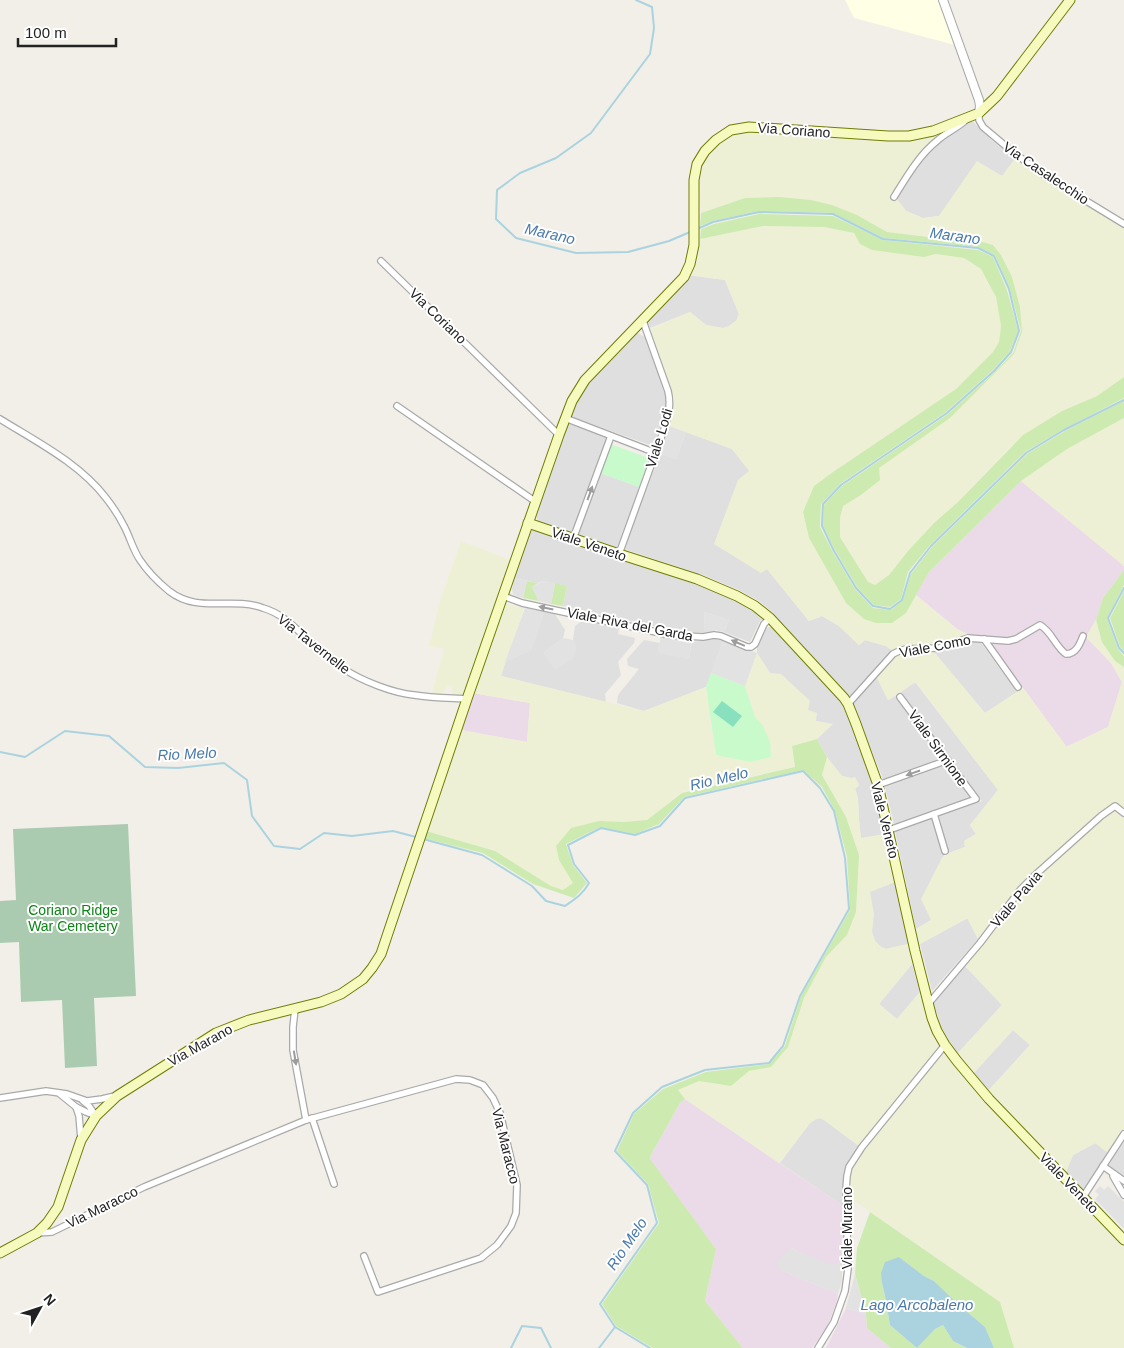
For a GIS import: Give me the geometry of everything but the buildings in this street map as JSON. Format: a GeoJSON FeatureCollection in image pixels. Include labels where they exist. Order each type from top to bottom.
{"type":"FeatureCollection","features":[{"type":"Feature","properties":{"kind":"main road","name":"Via Coriano"},"geometry":{"type":"LineString","coordinates":[[528,523],[565,418],[572,401],[585,380],[684,277],[690,264],[694,245],[694,180],[697,164],[705,151],[716,140],[730,130],[749,127],[888,136],[909,136],[934,131],[979,113],[997,96],[1070,0]]}},
{"type":"Feature","properties":{"kind":"main road","name":"Via Marano"},"geometry":{"type":"LineString","coordinates":[[0,1253],[37,1233],[58,1207],[81,1140],[96,1116],[117,1096],[216,1033],[249,1020],[321,1002],[341,994],[363,979],[372,968],[381,954],[528,523]]}},
{"type":"Feature","properties":{"kind":"main road","name":"Viale Veneto"},"geometry":{"type":"LineString","coordinates":[[528,523],[697,579],[737,596],[755,606],[770,618],[844,698],[848,704],[878,785],[932,1018],[945,1045],[989,1099],[1124,1240]]}},
{"type":"Feature","properties":{"kind":"street"},"geometry":{"type":"LineString","coordinates":[[943,0],[979,100],[979,113]]}},
{"type":"Feature","properties":{"kind":"street","name":"Via Casalecchio"},"geometry":{"type":"LineString","coordinates":[[979,113],[979,120],[983,127],[1014,153],[1047,177],[1124,224]]}},
{"type":"Feature","properties":{"kind":"street","name":"Via Coriano"},"geometry":{"type":"LineString","coordinates":[[894,197],[914,164],[930,146],[959,127],[968,117]]}},
{"type":"Feature","properties":{"kind":"street","name":"Via Coriano"},"geometry":{"type":"LineString","coordinates":[[381,260],[559,435]]}},
{"type":"Feature","properties":{"kind":"street","name":"Viale Lodi"},"geometry":{"type":"LineString","coordinates":[[619,554],[666,424],[670,399],[643,321]]}},
{"type":"Feature","properties":{"kind":"street"},"geometry":{"type":"LineString","coordinates":[[397,406],[536,502]]}},
{"type":"Feature","properties":{"kind":"street"},"geometry":{"type":"LineString","coordinates":[[565,418],[656,453]]}},
{"type":"Feature","properties":{"kind":"street","name":"Via Tavernelle"},"geometry":{"type":"LineString","coordinates":[[0,419],[72,464],[105,496],[125,527],[141,561],[155,578],[180,599],[206,604],[248,604],[265,608],[283,616],[311,643],[344,669],[371,684],[413,695],[467,699]]}},
{"type":"Feature","properties":{"kind":"street"},"geometry":{"type":"LineString","coordinates":[[573,539],[611,436]]}},
{"type":"Feature","properties":{"kind":"street","name":"Viale Riva del Garda"},"geometry":{"type":"LineString","coordinates":[[503,596],[522,603],[670,635],[689,637],[721,636],[747,647],[755,644],[764,624],[770,618]]}},
{"type":"Feature","properties":{"kind":"street","name":"Viale Como"},"geometry":{"type":"LineString","coordinates":[[848,704],[893,654],[906,648],[939,648],[968,638],[1008,641],[1016,639],[1040,625],[1050,633],[1061,650],[1066,654],[1070,654],[1076,650],[1083,636]]}},
{"type":"Feature","properties":{"kind":"street","name":"Viale Como"},"geometry":{"type":"LineString","coordinates":[[984,639],[1018,687]]}},
{"type":"Feature","properties":{"kind":"street","name":"Viale Sirmione"},"geometry":{"type":"LineString","coordinates":[[900,697],[976,799],[934,814]]}},
{"type":"Feature","properties":{"kind":"street"},"geometry":{"type":"LineString","coordinates":[[878,785],[948,760]]}},
{"type":"Feature","properties":{"kind":"street","name":"Viale Pavia"},"geometry":{"type":"LineString","coordinates":[[928,1002],[980,943],[1021,889],[1034,876],[1101,816],[1115,806],[1124,813]]}},
{"type":"Feature","properties":{"kind":"street"},"geometry":{"type":"LineString","coordinates":[[889,830],[934,814],[945,851]]}},
{"type":"Feature","properties":{"kind":"street"},"geometry":{"type":"LineString","coordinates":[[295,1009],[293,1050],[309,1119],[334,1184]]}},
{"type":"Feature","properties":{"kind":"street","name":"Viale Murano"},"geometry":{"type":"LineString","coordinates":[[818,1348],[834,1322],[845,1291],[848,1269],[846,1189],[849,1167],[862,1147],[945,1045]]}},
{"type":"Feature","properties":{"kind":"street","name":"Via Maracco"},"geometry":{"type":"LineString","coordinates":[[37,1233],[52,1232],[144,1187],[309,1119],[456,1079],[470,1080],[483,1085],[493,1098],[500,1113],[517,1184],[516,1213],[511,1226],[497,1245],[481,1258],[378,1292],[364,1256]]}},
{"type":"Feature","properties":{"kind":"street"},"geometry":{"type":"LineString","coordinates":[[0,1098],[46,1090],[67,1094],[82,1100],[96,1116]]}},
{"type":"Feature","properties":{"kind":"street"},"geometry":{"type":"LineString","coordinates":[[56,1092],[68,1099],[76,1107],[96,1116]]}},
{"type":"Feature","properties":{"kind":"street"},"geometry":{"type":"LineString","coordinates":[[82,1100],[117,1096]]}},
{"type":"Feature","properties":{"kind":"street"},"geometry":{"type":"LineString","coordinates":[[76,1107],[79,1116],[81,1140]]}},
{"type":"Feature","properties":{"kind":"street"},"geometry":{"type":"LineString","coordinates":[[1083,1197],[1124,1134]]}},
{"type":"Feature","properties":{"kind":"street"},"geometry":{"type":"LineString","coordinates":[[1103,1166],[1124,1181]]}},
{"type":"Feature","properties":{"kind":"street"},"geometry":{"type":"LineString","coordinates":[[1114,1174],[1112,1176],[1124,1195]]}},
{"type":"Feature","properties":{"kind":"shaded area"},"geometry":{"type":"Polygon","coordinates":[[[845,0],[939,0],[955,45],[854,18],[845,0]]]}},
{"type":"Feature","properties":{"kind":"shaded area"},"geometry":{"type":"Polygon","coordinates":[[[970,119],[1015,159],[1002,176],[977,162],[939,216],[923,218],[906,211],[896,198],[916,166],[941,140],[961,129],[970,119]]]}},
{"type":"Feature","properties":{"kind":"shaded area"},"geometry":{"type":"Polygon","coordinates":[[[750,131],[941,132],[912,163],[892,195],[906,211],[923,218],[939,216],[977,161],[1002,176],[1015,159],[1124,227],[1124,377],[1097,396],[1062,411],[1010,447],[958,502],[934,523],[889,575],[875,586],[868,582],[840,537],[840,518],[843,506],[861,495],[878,468],[950,418],[1014,354],[1022,332],[1020,307],[1012,277],[1001,255],[979,241],[961,241],[887,232],[857,215],[832,205],[745,198],[701,213],[698,180],[701,166],[718,143],[734,134],[750,131]]]}},
{"type":"Feature","properties":{"kind":"shaded area"},"geometry":{"type":"Polygon","coordinates":[[[763,226],[824,227],[854,233],[860,244],[924,257],[936,254],[963,258],[981,269],[996,297],[1001,326],[999,342],[993,352],[956,389],[814,486],[803,512],[809,538],[846,603],[864,619],[906,613],[916,595],[957,629],[969,635],[939,646],[907,646],[893,651],[886,646],[865,640],[859,645],[839,626],[822,616],[809,621],[767,569],[761,573],[714,544],[738,480],[749,471],[732,449],[669,426],[674,399],[650,329],[690,312],[706,325],[723,328],[736,321],[739,314],[725,280],[688,275],[700,239],[763,226]]]}},
{"type":"Feature","properties":{"kind":"shaded area"},"geometry":{"type":"Polygon","coordinates":[[[688,275],[725,280],[739,314],[736,321],[723,328],[706,325],[690,312],[650,328],[647,321],[678,290],[688,275]]]}},
{"type":"Feature","properties":{"kind":"shaded area"},"geometry":{"type":"Polygon","coordinates":[[[636,332],[645,337],[666,394],[666,413],[653,446],[569,416],[586,384],[636,332]]]}},
{"type":"Feature","properties":{"kind":"shaded area"},"geometry":{"type":"Polygon","coordinates":[[[1124,418],[1124,566],[1021,481],[1067,449],[1124,418]]]}},
{"type":"Feature","properties":{"kind":"shaded area"},"geometry":{"type":"Polygon","coordinates":[[[567,423],[607,438],[573,533],[538,521],[536,516],[536,510],[567,423]]]}},
{"type":"Feature","properties":{"kind":"shaded area"},"geometry":{"type":"Polygon","coordinates":[[[669,426],[686,432],[676,459],[660,454],[669,426]]]}},
{"type":"Feature","properties":{"kind":"shaded area"},"geometry":{"type":"Polygon","coordinates":[[[686,432],[732,449],[750,471],[767,569],[809,621],[822,616],[839,626],[859,645],[865,640],[886,646],[893,651],[850,697],[771,611],[759,601],[739,590],[703,575],[624,549],[660,454],[676,459],[686,432]]]}},
{"type":"Feature","properties":{"kind":"shaded area"},"geometry":{"type":"Polygon","coordinates":[[[600,473],[639,487],[617,548],[578,534],[600,473]]]}},
{"type":"Feature","properties":{"kind":"shaded area"},"geometry":{"type":"Polygon","coordinates":[[[1021,481],[1124,566],[1124,570],[1103,598],[1096,620],[1086,637],[1078,641],[1074,648],[1067,651],[1047,625],[1041,622],[1035,623],[1014,636],[1007,638],[969,635],[957,629],[916,595],[929,572],[1021,481]]]}},
{"type":"Feature","properties":{"kind":"shaded area"},"geometry":{"type":"Polygon","coordinates":[[[537,530],[695,583],[753,609],[763,618],[750,642],[724,632],[729,620],[704,612],[705,633],[671,630],[563,606],[567,586],[514,578],[528,533],[537,530]]]}},
{"type":"Feature","properties":{"kind":"shaded area"},"geometry":{"type":"Polygon","coordinates":[[[461,541],[510,560],[466,694],[453,696],[452,686],[448,685],[442,694],[432,693],[444,649],[429,646],[439,604],[461,541]]]}},
{"type":"Feature","properties":{"kind":"shaded area"},"geometry":{"type":"Polygon","coordinates":[[[514,578],[527,581],[523,598],[513,594],[514,578]]]}},
{"type":"Feature","properties":{"kind":"shaded area"},"geometry":{"type":"Polygon","coordinates":[[[543,581],[555,583],[551,604],[539,601],[532,587],[543,581]]]}},
{"type":"Feature","properties":{"kind":"shaded area"},"geometry":{"type":"Polygon","coordinates":[[[504,603],[524,608],[501,676],[644,711],[706,687],[716,756],[762,724],[755,717],[745,686],[757,653],[770,673],[781,674],[810,701],[808,710],[817,713],[816,721],[833,724],[817,739],[792,746],[795,767],[682,792],[647,820],[571,828],[559,860],[574,883],[563,890],[551,886],[495,851],[426,831],[461,730],[527,742],[530,703],[473,693],[504,603]]]}},
{"type":"Feature","properties":{"kind":"shaded area"},"geometry":{"type":"Polygon","coordinates":[[[525,608],[544,612],[531,651],[505,662],[525,608]]]}},
{"type":"Feature","properties":{"kind":"shaded area"},"geometry":{"type":"Polygon","coordinates":[[[544,612],[555,614],[565,630],[563,638],[543,653],[576,648],[573,640],[575,626],[583,620],[619,628],[618,634],[635,638],[634,643],[618,662],[621,675],[605,694],[606,702],[501,676],[505,662],[531,650],[544,612]]]}},
{"type":"Feature","properties":{"kind":"shaded area"},"geometry":{"type":"Polygon","coordinates":[[[704,612],[729,620],[724,632],[716,630],[705,633],[704,612]]]}},
{"type":"Feature","properties":{"kind":"shaded area"},"geometry":{"type":"Polygon","coordinates":[[[1096,620],[1102,642],[1115,661],[1124,667],[1124,812],[1113,804],[1099,814],[1032,873],[978,939],[967,918],[920,944],[916,929],[931,920],[921,899],[942,858],[965,847],[964,841],[976,834],[970,825],[998,790],[916,682],[888,700],[876,676],[895,656],[907,651],[934,652],[985,713],[1023,688],[1067,747],[1108,727],[1122,682],[1111,663],[1086,637],[1096,620]]]}},
{"type":"Feature","properties":{"kind":"shaded area"},"geometry":{"type":"Polygon","coordinates":[[[768,627],[773,627],[845,706],[874,786],[885,834],[861,839],[858,799],[855,788],[859,786],[851,778],[842,776],[830,762],[817,739],[832,724],[816,721],[808,710],[770,673],[757,653],[757,647],[768,627]]]}},
{"type":"Feature","properties":{"kind":"shaded area"},"geometry":{"type":"Polygon","coordinates":[[[1040,628],[1065,657],[1071,656],[1078,651],[1086,637],[1111,663],[1122,682],[1108,727],[1066,747],[990,642],[1008,644],[1040,628]]]}},
{"type":"Feature","properties":{"kind":"shaded area"},"geometry":{"type":"Polygon","coordinates":[[[661,636],[692,642],[689,659],[660,654],[658,651],[661,636]]]}},
{"type":"Feature","properties":{"kind":"shaded area"},"geometry":{"type":"Polygon","coordinates":[[[563,638],[573,640],[576,648],[574,658],[555,670],[543,653],[563,638]]]}},
{"type":"Feature","properties":{"kind":"shaded area"},"geometry":{"type":"Polygon","coordinates":[[[714,639],[723,641],[706,687],[644,711],[617,703],[618,695],[639,669],[628,666],[627,659],[644,640],[660,643],[658,651],[689,659],[692,642],[714,639]]]}},
{"type":"Feature","properties":{"kind":"shaded area"},"geometry":{"type":"Polygon","coordinates":[[[979,640],[1017,692],[985,713],[934,652],[942,652],[970,641],[979,640]]]}},
{"type":"Feature","properties":{"kind":"shaded area"},"geometry":{"type":"Polygon","coordinates":[[[723,641],[757,653],[745,686],[711,673],[723,641]]]}},
{"type":"Feature","properties":{"kind":"shaded area"},"geometry":{"type":"Polygon","coordinates":[[[876,675],[888,700],[895,696],[942,758],[883,779],[853,703],[876,675]]]}},
{"type":"Feature","properties":{"kind":"shaded area"},"geometry":{"type":"Polygon","coordinates":[[[915,682],[998,790],[970,825],[976,834],[964,841],[965,847],[949,853],[939,816],[982,801],[901,692],[915,682]]]}},
{"type":"Feature","properties":{"kind":"shaded area"},"geometry":{"type":"Polygon","coordinates":[[[473,693],[530,703],[527,742],[461,730],[473,693]]]}},
{"type":"Feature","properties":{"kind":"shaded area"},"geometry":{"type":"Polygon","coordinates":[[[827,757],[842,776],[855,777],[859,785],[855,788],[858,799],[861,838],[885,834],[895,882],[870,892],[874,914],[872,932],[875,941],[886,949],[908,944],[912,964],[879,1004],[897,1019],[920,992],[930,1028],[939,1047],[859,1146],[820,1118],[810,1123],[779,1163],[685,1099],[678,1090],[699,1081],[731,1086],[749,1071],[771,1067],[788,1047],[804,998],[826,957],[847,935],[856,912],[857,886],[846,817],[822,775],[827,757]]]}},
{"type":"Feature","properties":{"kind":"shaded area"},"geometry":{"type":"Polygon","coordinates":[[[946,765],[970,797],[894,824],[885,787],[946,765]]]}},
{"type":"Feature","properties":{"kind":"shaded area"},"geometry":{"type":"Polygon","coordinates":[[[1116,810],[1124,817],[1124,1128],[1108,1153],[1095,1143],[1073,1155],[1066,1172],[988,1091],[1030,1045],[1013,1030],[973,1074],[957,1054],[1002,1005],[965,966],[1024,891],[1103,819],[1116,810]]]}},
{"type":"Feature","properties":{"kind":"shaded area"},"geometry":{"type":"Polygon","coordinates":[[[933,817],[944,856],[942,858],[931,920],[916,929],[895,831],[933,817]]]}},
{"type":"Feature","properties":{"kind":"shaded area"},"geometry":{"type":"Polygon","coordinates":[[[895,882],[908,944],[886,949],[875,941],[872,932],[870,891],[895,882]]]}},
{"type":"Feature","properties":{"kind":"shaded area"},"geometry":{"type":"Polygon","coordinates":[[[968,918],[978,939],[932,991],[920,944],[968,918]]]}},
{"type":"Feature","properties":{"kind":"shaded area"},"geometry":{"type":"Polygon","coordinates":[[[912,964],[920,992],[897,1019],[879,1004],[912,964]]]}},
{"type":"Feature","properties":{"kind":"shaded area"},"geometry":{"type":"Polygon","coordinates":[[[965,966],[1002,1005],[957,1054],[942,1028],[933,1002],[965,966]]]}},
{"type":"Feature","properties":{"kind":"shaded area"},"geometry":{"type":"Polygon","coordinates":[[[1013,1030],[1030,1045],[988,1091],[973,1074],[1013,1030]]]}},
{"type":"Feature","properties":{"kind":"shaded area"},"geometry":{"type":"Polygon","coordinates":[[[943,1052],[978,1094],[1124,1248],[1124,1348],[1014,1348],[1000,1302],[849,1197],[850,1176],[856,1161],[943,1052]]]}},
{"type":"Feature","properties":{"kind":"shaded area"},"geometry":{"type":"Polygon","coordinates":[[[685,1099],[843,1206],[842,1261],[832,1266],[791,1248],[781,1270],[838,1294],[827,1327],[812,1348],[743,1348],[705,1301],[716,1249],[650,1160],[680,1103],[685,1099]]]}},
{"type":"Feature","properties":{"kind":"shaded area"},"geometry":{"type":"Polygon","coordinates":[[[820,1118],[859,1146],[845,1169],[843,1206],[780,1163],[810,1123],[820,1118]]]}},
{"type":"Feature","properties":{"kind":"shaded area"},"geometry":{"type":"Polygon","coordinates":[[[1124,1141],[1124,1176],[1108,1166],[1124,1141]]]}},
{"type":"Feature","properties":{"kind":"shaded area"},"geometry":{"type":"Polygon","coordinates":[[[1096,1143],[1108,1153],[1083,1190],[1066,1172],[1073,1155],[1096,1143]]]}},
{"type":"Feature","properties":{"kind":"shaded area"},"geometry":{"type":"Polygon","coordinates":[[[1100,1186],[1104,1190],[1108,1186],[1124,1202],[1124,1229],[1095,1199],[1099,1195],[1095,1191],[1100,1186]]]}},
{"type":"Feature","properties":{"kind":"shaded area"},"geometry":{"type":"Polygon","coordinates":[[[791,1248],[832,1265],[842,1261],[842,1279],[838,1294],[781,1270],[776,1263],[791,1248]]]}},
{"type":"Feature","properties":{"kind":"shaded area"},"geometry":{"type":"Polygon","coordinates":[[[855,1274],[866,1314],[846,1308],[855,1274]]]}},
{"type":"Feature","properties":{"kind":"shaded area"},"geometry":{"type":"Polygon","coordinates":[[[846,1308],[866,1314],[867,1328],[891,1348],[826,1348],[846,1308]]]}},
{"type":"Feature","properties":{"kind":"green space"},"geometry":{"type":"Polygon","coordinates":[[[779,197],[811,200],[832,205],[857,215],[887,232],[961,241],[979,241],[993,245],[1001,255],[1012,277],[1020,307],[1022,332],[1014,354],[950,418],[879,468],[880,480],[843,506],[840,518],[840,537],[868,582],[875,585],[889,575],[934,523],[958,502],[1023,435],[1062,411],[1097,396],[1124,377],[1124,398],[1064,429],[1025,452],[930,545],[908,572],[901,599],[890,607],[874,605],[857,587],[823,526],[824,505],[842,486],[948,414],[995,372],[1013,353],[1021,331],[1010,289],[995,255],[978,247],[884,238],[833,213],[759,211],[713,221],[700,226],[701,213],[745,198],[779,197]]]}},
{"type":"Feature","properties":{"kind":"green space"},"geometry":{"type":"Polygon","coordinates":[[[759,214],[833,216],[883,240],[978,250],[993,257],[1007,290],[1018,331],[1010,351],[993,370],[946,412],[840,484],[821,504],[820,527],[855,589],[873,608],[891,610],[903,600],[911,574],[932,547],[1027,454],[1065,431],[1124,401],[1124,418],[1067,449],[1021,481],[929,572],[906,613],[892,623],[876,623],[864,619],[846,603],[809,538],[803,512],[814,486],[956,389],[993,352],[999,342],[1001,326],[996,297],[981,269],[964,258],[936,254],[924,257],[872,250],[860,244],[854,233],[824,227],[763,226],[700,239],[701,229],[714,224],[759,214]]]}},
{"type":"Feature","properties":{"kind":"green space"},"geometry":{"type":"Polygon","coordinates":[[[610,444],[649,458],[639,487],[600,473],[610,444]]]}},
{"type":"Feature","properties":{"kind":"green space"},"geometry":{"type":"Polygon","coordinates":[[[1124,570],[1124,585],[1107,618],[1118,649],[1124,656],[1124,667],[1115,661],[1102,642],[1096,620],[1103,598],[1124,570]]]}},
{"type":"Feature","properties":{"kind":"green space"},"geometry":{"type":"Polygon","coordinates":[[[527,581],[538,583],[532,587],[539,601],[523,598],[527,581]]]}},
{"type":"Feature","properties":{"kind":"green space"},"geometry":{"type":"Polygon","coordinates":[[[555,583],[567,586],[563,606],[551,604],[555,583]]]}},
{"type":"Feature","properties":{"kind":"green space"},"geometry":{"type":"Polygon","coordinates":[[[1124,591],[1124,651],[1120,647],[1110,618],[1124,591]]]}},
{"type":"Feature","properties":{"kind":"green space"},"geometry":{"type":"Polygon","coordinates":[[[711,673],[745,686],[755,717],[762,724],[770,742],[771,757],[751,762],[716,755],[706,687],[711,673]]]}},
{"type":"Feature","properties":{"kind":"green space"},"geometry":{"type":"Polygon","coordinates":[[[722,701],[742,716],[733,727],[713,712],[722,701]]]}},
{"type":"Feature","properties":{"kind":"green space"},"geometry":{"type":"Polygon","coordinates":[[[817,739],[827,757],[822,775],[846,817],[859,855],[856,912],[847,935],[826,957],[804,998],[788,1047],[771,1067],[749,1071],[731,1086],[699,1081],[678,1090],[685,1099],[680,1103],[650,1159],[716,1249],[705,1301],[743,1348],[653,1348],[616,1326],[602,1304],[659,1223],[648,1184],[617,1151],[634,1114],[663,1089],[706,1072],[769,1064],[785,1046],[801,996],[850,910],[847,857],[835,811],[822,787],[803,770],[684,797],[659,824],[635,834],[600,827],[566,844],[573,865],[587,883],[574,898],[533,884],[483,853],[423,838],[426,831],[495,851],[551,886],[563,890],[573,883],[559,860],[556,846],[571,828],[599,821],[624,822],[647,820],[682,793],[795,767],[792,746],[817,739]]]}},
{"type":"Feature","properties":{"kind":"green space","name":"Coriano Ridge War Cemetery"},"geometry":{"type":"Polygon","coordinates":[[[128,824],[136,996],[94,998],[97,1066],[65,1068],[62,1000],[21,1002],[19,942],[0,943],[0,901],[16,900],[13,829],[128,824]]]}},
{"type":"Feature","properties":{"kind":"green space"},"geometry":{"type":"Polygon","coordinates":[[[870,1212],[1000,1302],[1014,1348],[994,1348],[985,1327],[934,1281],[924,1276],[899,1257],[882,1283],[890,1325],[917,1348],[891,1348],[867,1328],[866,1314],[855,1274],[857,1248],[870,1212]]]}},
{"type":"Feature","properties":{"kind":"green space"},"geometry":{"type":"Polygon","coordinates":[[[943,1325],[953,1341],[967,1348],[917,1348],[935,1329],[943,1325]]]}},
{"type":"Feature","properties":{"kind":"water","name":"Lago Arcobaleno"},"geometry":{"type":"Polygon","coordinates":[[[899,1257],[924,1276],[934,1281],[985,1327],[994,1348],[967,1348],[953,1341],[943,1325],[935,1329],[917,1348],[890,1325],[881,1273],[885,1262],[899,1257]]]}},
{"type":"Feature","properties":{"kind":"waterway","name":"Marano"},"geometry":{"type":"LineString","coordinates":[[636,0],[652,7],[654,28],[650,54],[591,133],[556,158],[520,173],[497,190],[496,219],[516,238],[576,253],[628,252],[669,241],[690,232]]}},
{"type":"Feature","properties":{"kind":"waterway","name":"Marano"},"geometry":{"type":"LineString","coordinates":[[697,229],[713,222],[759,212],[833,214],[883,239],[978,248],[994,256],[1009,289],[1019,331],[1011,352],[994,371],[947,413],[841,485],[823,504],[822,526],[834,551],[856,588],[873,606],[890,609],[902,600],[910,573],[931,546],[1026,453],[1064,430],[1124,400]]}},
{"type":"Feature","properties":{"kind":"waterway","name":"Marano"},"geometry":{"type":"LineString","coordinates":[[1124,588],[1108,618],[1119,648],[1124,653]]}},
{"type":"Feature","properties":{"kind":"waterway","name":"Rio Melo"},"geometry":{"type":"LineString","coordinates":[[0,752],[25,757],[65,731],[109,736],[145,767],[178,768],[224,763],[247,780],[252,816],[274,846],[300,849],[324,833],[352,836],[393,831],[416,837]]}},
{"type":"Feature","properties":{"kind":"waterway","name":"Rio Melo"},"geometry":{"type":"LineString","coordinates":[[423,839],[482,855],[532,886],[546,901],[565,906],[575,899],[589,883],[574,864],[568,845],[601,828],[635,835],[660,826],[685,798],[803,771],[820,788],[834,811],[845,858],[849,909],[800,996],[783,1046],[769,1063],[705,1070],[662,1087],[633,1113],[615,1151],[647,1185],[657,1223],[600,1304],[615,1327],[650,1348]]}},
{"type":"Feature","properties":{"kind":"waterway"},"geometry":{"type":"LineString","coordinates":[[511,1348],[522,1326],[541,1328],[551,1348]]}},
{"type":"Feature","properties":{"kind":"waterway"},"geometry":{"type":"LineString","coordinates":[[599,1348],[615,1327]]}}]}
